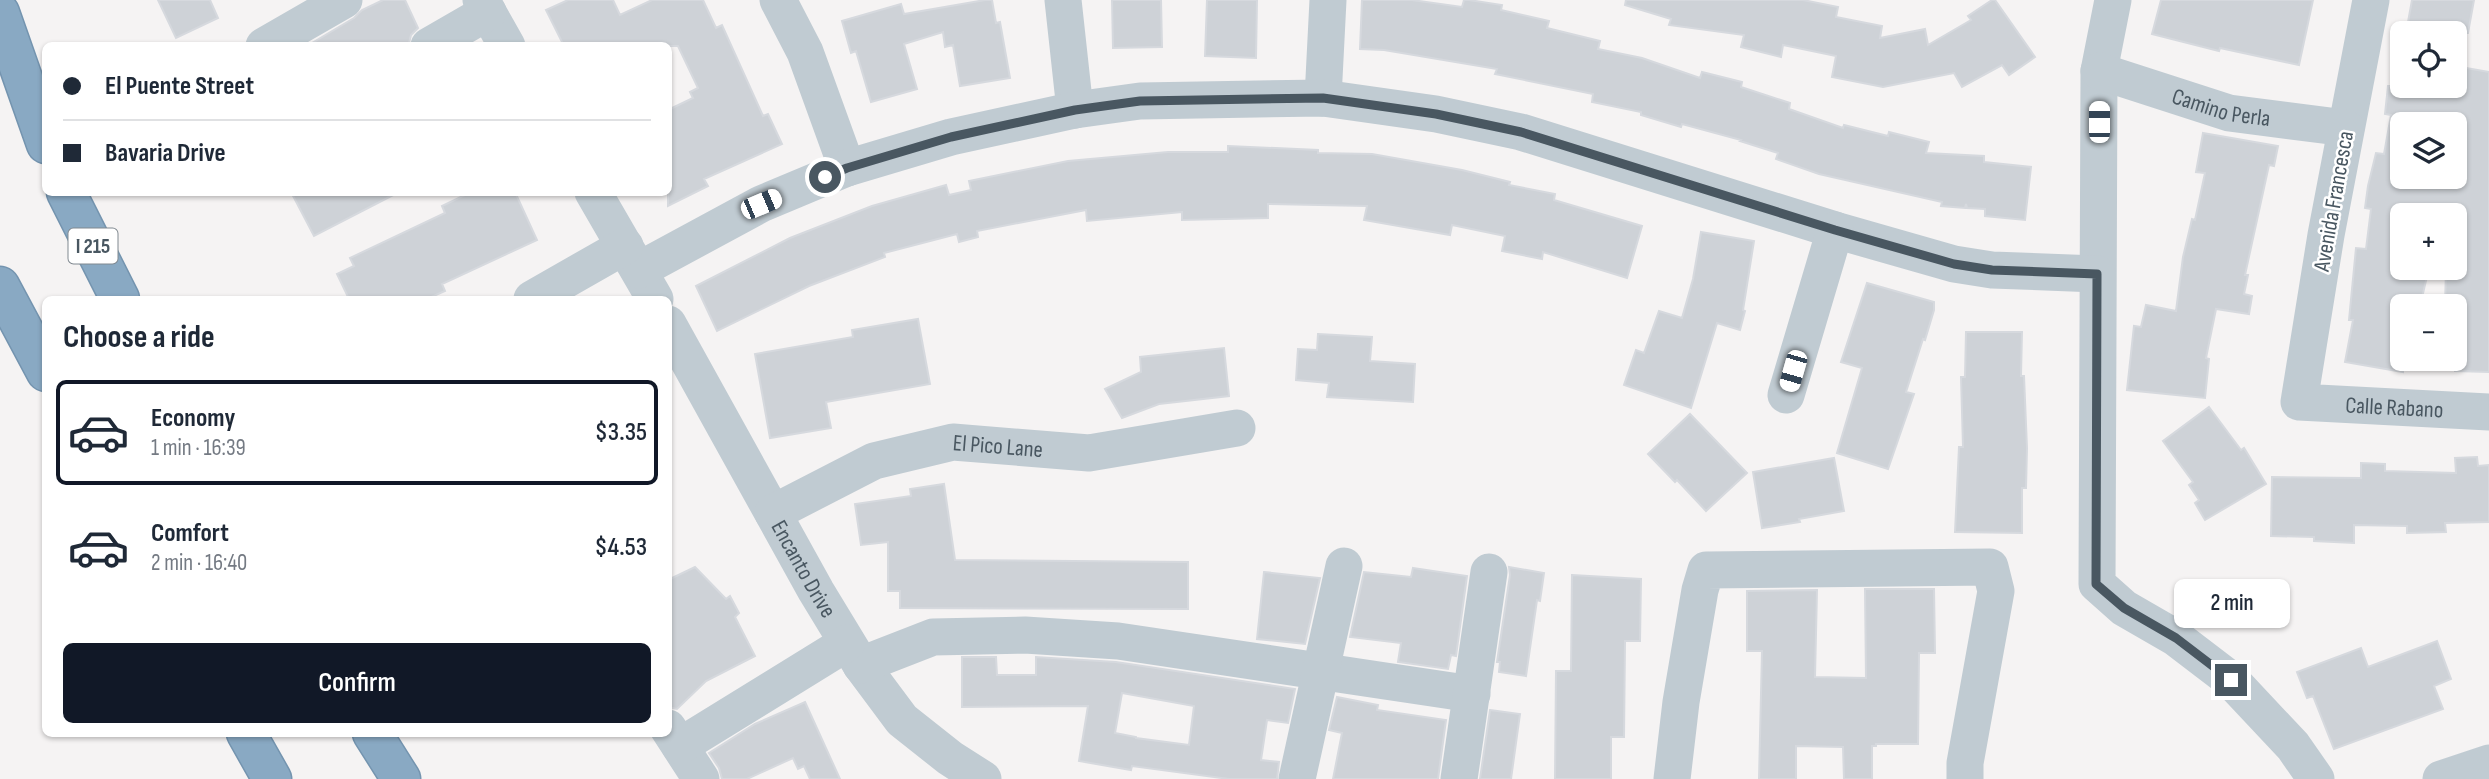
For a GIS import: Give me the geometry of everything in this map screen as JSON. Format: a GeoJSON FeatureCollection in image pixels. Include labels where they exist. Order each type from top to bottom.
{"type":"FeatureCollection","features":[{"type":"Feature","properties":{"kind":"highway"},"geometry":{"type":"LineString","coordinates":[[0,13],[42,133]]}},
{"type":"Feature","properties":{"kind":"highway"},"geometry":{"type":"LineString","coordinates":[[0,56],[42,142]]}},
{"type":"Feature","properties":{"kind":"highway","name":"I 215"},"geometry":{"type":"LineString","coordinates":[[68,196],[118,296]]}},
{"type":"Feature","properties":{"kind":"highway"},"geometry":{"type":"LineString","coordinates":[[0,286],[42,365]]}},
{"type":"Feature","properties":{"kind":"highway"},"geometry":{"type":"LineString","coordinates":[[248,737],[272,779]]}},
{"type":"Feature","properties":{"kind":"highway"},"geometry":{"type":"LineString","coordinates":[[375,737],[401,779]]}},
{"type":"Feature","properties":{"kind":"street"},"geometry":{"type":"LineString","coordinates":[[271,42],[344,0]]}},
{"type":"Feature","properties":{"kind":"street"},"geometry":{"type":"LineString","coordinates":[[778,0],[804,52],[847,168]]}},
{"type":"Feature","properties":{"kind":"street"},"geometry":{"type":"LineString","coordinates":[[1063,0],[1075,110]]}},
{"type":"Feature","properties":{"kind":"street"},"geometry":{"type":"LineString","coordinates":[[1323,98],[1328,0]]}},
{"type":"Feature","properties":{"kind":"street"},"geometry":{"type":"LineString","coordinates":[[2113,0],[2099,71],[2096,584],[2124,608],[2176,638],[2231,680],[2293,746],[2316,779]]}},
{"type":"Feature","properties":{"kind":"street","name":"Avenida Francesca"},"geometry":{"type":"LineString","coordinates":[[2299,402],[2326,235],[2371,0]]}},
{"type":"Feature","properties":{"kind":"street"},"geometry":{"type":"LineString","coordinates":[[434,42],[484,6],[505,42]]}},
{"type":"Feature","properties":{"kind":"street","name":"Camino Perla"},"geometry":{"type":"LineString","coordinates":[[2099,71],[2229,113],[2346,128]]}},
{"type":"Feature","properties":{"kind":"street"},"geometry":{"type":"LineString","coordinates":[[543,296],[640,272],[761,204],[847,168],[951,137],[1075,110],[1140,101],[1323,98],[1436,114],[1521,132],[1835,230],[1954,264],[1992,270],[2097,274]]}},
{"type":"Feature","properties":{"kind":"street"},"geometry":{"type":"LineString","coordinates":[[595,196],[640,272]]}},
{"type":"Feature","properties":{"kind":"street"},"geometry":{"type":"LineString","coordinates":[[1786,394],[1835,230]]}},
{"type":"Feature","properties":{"kind":"street","name":"Encanto Drive"},"geometry":{"type":"LineString","coordinates":[[672,331],[854,654],[902,720],[950,758],[983,779]]}},
{"type":"Feature","properties":{"kind":"street","name":"Calle Rabano"},"geometry":{"type":"LineString","coordinates":[[2299,402],[2489,412]]}},
{"type":"Feature","properties":{"kind":"street","name":"El Pico Lane"},"geometry":{"type":"LineString","coordinates":[[773,513],[874,461],[953,442],[1089,453],[1237,428]]}},
{"type":"Feature","properties":{"kind":"street"},"geometry":{"type":"LineString","coordinates":[[1297,779],[1344,566]]}},
{"type":"Feature","properties":{"kind":"street"},"geometry":{"type":"LineString","coordinates":[[1672,779],[1681,702],[1706,570],[1990,567],[1996,591],[1965,763],[1965,779]]}},
{"type":"Feature","properties":{"kind":"street"},"geometry":{"type":"LineString","coordinates":[[1459,779],[1489,572]]}},
{"type":"Feature","properties":{"kind":"street"},"geometry":{"type":"LineString","coordinates":[[701,779],[674,737],[854,654],[933,637],[1025,635],[1118,641],[1472,694]]}},
{"type":"Feature","properties":{"kind":"street"},"geometry":{"type":"LineString","coordinates":[[2441,779],[2489,763]]}},
{"type":"Feature","properties":{"kind":"building"},"geometry":{"type":"Polygon","coordinates":[[[158,0],[210,0],[218,18],[176,38],[158,0]]]}},
{"type":"Feature","properties":{"kind":"building"},"geometry":{"type":"Polygon","coordinates":[[[383,0],[405,0],[418,28],[411,35],[409,42],[314,42],[354,18],[362,10],[383,0]]]}},
{"type":"Feature","properties":{"kind":"building"},"geometry":{"type":"Polygon","coordinates":[[[568,0],[613,0],[620,15],[652,0],[703,0],[716,28],[722,25],[763,116],[768,114],[782,144],[704,179],[708,186],[668,206],[668,196],[672,196],[672,108],[693,98],[690,92],[698,88],[678,46],[672,46],[672,42],[562,42],[546,10],[568,0]]]}},
{"type":"Feature","properties":{"kind":"building"},"geometry":{"type":"Polygon","coordinates":[[[992,0],[996,23],[1000,22],[1010,78],[960,86],[953,45],[945,47],[943,32],[904,44],[917,89],[871,102],[856,51],[851,53],[842,21],[901,4],[904,14],[992,0]]]}},
{"type":"Feature","properties":{"kind":"building"},"geometry":{"type":"Polygon","coordinates":[[[1112,0],[1161,0],[1162,47],[1113,48],[1112,0]]]}},
{"type":"Feature","properties":{"kind":"building"},"geometry":{"type":"Polygon","coordinates":[[[1207,0],[1257,0],[1256,58],[1205,56],[1207,0]]]}},
{"type":"Feature","properties":{"kind":"building"},"geometry":{"type":"Polygon","coordinates":[[[1362,0],[1412,0],[1462,7],[1464,0],[1469,0],[1502,5],[1501,10],[1549,21],[1547,28],[1600,41],[1598,49],[1642,58],[1700,78],[1702,72],[1742,82],[1741,87],[1790,103],[1789,109],[1843,128],[1844,125],[1888,136],[1889,132],[1929,142],[1926,153],[1984,156],[1984,162],[2031,167],[2025,220],[1985,216],[1985,209],[1967,208],[1966,204],[1965,208],[1941,206],[1942,202],[1819,174],[1776,159],[1778,153],[1741,140],[1682,124],[1681,127],[1641,115],[1641,112],[1592,102],[1593,94],[1495,74],[1497,69],[1384,50],[1360,49],[1362,0]]]}},
{"type":"Feature","properties":{"kind":"building"},"geometry":{"type":"Polygon","coordinates":[[[1626,0],[1803,0],[1838,7],[1836,17],[1882,26],[1880,38],[1925,29],[1928,45],[1971,20],[1968,16],[1995,0],[2035,57],[2009,75],[2002,65],[1962,87],[1954,73],[1883,87],[1832,77],[1836,56],[1783,45],[1781,57],[1741,47],[1744,35],[1669,25],[1671,19],[1625,5],[1626,0]]]}},
{"type":"Feature","properties":{"kind":"building"},"geometry":{"type":"Polygon","coordinates":[[[2161,0],[2313,0],[2299,65],[2220,48],[2219,51],[2152,34],[2161,0]]]}},
{"type":"Feature","properties":{"kind":"building"},"geometry":{"type":"Polygon","coordinates":[[[2412,0],[2474,0],[2468,33],[2467,21],[2408,21],[2412,0]]]}},
{"type":"Feature","properties":{"kind":"building"},"geometry":{"type":"Polygon","coordinates":[[[2467,68],[2489,72],[2489,372],[2455,371],[2467,371],[2467,294],[2445,294],[2446,280],[2467,280],[2467,203],[2390,203],[2390,280],[2426,280],[2423,294],[2390,294],[2390,370],[2345,362],[2353,320],[2349,320],[2356,248],[2366,249],[2371,209],[2365,208],[2368,186],[2376,153],[2384,154],[2390,121],[2390,189],[2467,189],[2467,112],[2385,114],[2388,86],[2390,98],[2467,98],[2467,68]]]}},
{"type":"Feature","properties":{"kind":"building"},"geometry":{"type":"Polygon","coordinates":[[[2203,133],[2278,146],[2274,166],[2269,165],[2245,275],[2248,275],[2244,294],[2252,296],[2249,314],[2216,309],[2206,358],[2209,359],[2205,398],[2127,390],[2134,326],[2141,327],[2146,305],[2176,311],[2183,257],[2192,219],[2195,220],[2205,173],[2196,172],[2203,133]]]}},
{"type":"Feature","properties":{"kind":"building"},"geometry":{"type":"Polygon","coordinates":[[[1228,146],[1372,154],[1462,170],[1510,182],[1509,185],[1555,194],[1554,200],[1642,226],[1627,278],[1543,252],[1542,259],[1502,251],[1505,236],[1452,225],[1450,235],[1364,220],[1367,206],[1268,204],[1268,218],[1182,220],[1182,212],[1087,221],[1086,210],[977,231],[978,237],[959,242],[957,234],[884,253],[885,257],[809,286],[717,331],[696,286],[790,238],[872,206],[946,185],[949,195],[971,190],[969,181],[1068,161],[1168,152],[1228,152],[1228,146]]]}},
{"type":"Feature","properties":{"kind":"building"},"geometry":{"type":"Polygon","coordinates":[[[293,196],[391,196],[314,236],[293,196]]]}},
{"type":"Feature","properties":{"kind":"building"},"geometry":{"type":"Polygon","coordinates":[[[463,196],[517,196],[537,240],[442,284],[445,291],[434,296],[348,296],[337,274],[354,266],[350,258],[445,213],[442,206],[463,196]]]}},
{"type":"Feature","properties":{"kind":"building"},"geometry":{"type":"Polygon","coordinates":[[[1701,232],[1754,241],[1740,330],[1717,323],[1691,408],[1624,385],[1636,350],[1644,353],[1659,311],[1682,318],[1693,279],[1701,232]]]}},
{"type":"Feature","properties":{"kind":"building"},"geometry":{"type":"Polygon","coordinates":[[[1867,283],[1934,302],[1925,340],[1923,339],[1906,392],[1914,394],[1888,469],[1837,453],[1862,368],[1841,362],[1867,283]]]}},
{"type":"Feature","properties":{"kind":"building"},"geometry":{"type":"Polygon","coordinates":[[[918,319],[930,384],[826,402],[831,428],[770,438],[755,354],[853,337],[852,330],[918,319]]]}},
{"type":"Feature","properties":{"kind":"building"},"geometry":{"type":"Polygon","coordinates":[[[1966,332],[2022,332],[2021,376],[2024,376],[2027,448],[2026,488],[2022,488],[2022,533],[1955,532],[1959,447],[1963,447],[1961,377],[1965,377],[1966,332]]]}},
{"type":"Feature","properties":{"kind":"building"},"geometry":{"type":"Polygon","coordinates":[[[1318,334],[1372,337],[1370,361],[1415,364],[1413,402],[1327,397],[1329,383],[1296,380],[1298,349],[1317,350],[1318,334]]]}},
{"type":"Feature","properties":{"kind":"building"},"geometry":{"type":"Polygon","coordinates":[[[1224,348],[1229,396],[1159,404],[1122,418],[1105,389],[1141,372],[1140,357],[1224,348]]]}},
{"type":"Feature","properties":{"kind":"building"},"geometry":{"type":"Polygon","coordinates":[[[2209,407],[2241,450],[2244,448],[2266,484],[2205,520],[2195,503],[2199,500],[2189,485],[2193,482],[2163,441],[2209,407]]]}},
{"type":"Feature","properties":{"kind":"building"},"geometry":{"type":"Polygon","coordinates":[[[1690,414],[1747,473],[1706,511],[1648,454],[1690,414]]]}},
{"type":"Feature","properties":{"kind":"building"},"geometry":{"type":"Polygon","coordinates":[[[2477,457],[2478,466],[2489,465],[2489,522],[2445,523],[2446,532],[2407,533],[2407,526],[2354,525],[2354,543],[2314,541],[2314,537],[2271,536],[2272,477],[2361,478],[2361,463],[2385,464],[2385,471],[2456,473],[2455,458],[2477,457]]]}},
{"type":"Feature","properties":{"kind":"building"},"geometry":{"type":"Polygon","coordinates":[[[1834,458],[1844,511],[1762,528],[1753,472],[1834,458]]]}},
{"type":"Feature","properties":{"kind":"building"},"geometry":{"type":"Polygon","coordinates":[[[944,484],[955,560],[1188,562],[1188,609],[900,608],[900,591],[888,591],[888,542],[861,545],[855,504],[911,496],[910,489],[944,484]]]}},
{"type":"Feature","properties":{"kind":"building"},"geometry":{"type":"Polygon","coordinates":[[[695,567],[726,599],[730,596],[739,613],[735,617],[755,656],[706,681],[677,709],[672,708],[672,578],[695,567]]]}},
{"type":"Feature","properties":{"kind":"building"},"geometry":{"type":"Polygon","coordinates":[[[1509,567],[1544,573],[1540,601],[1537,600],[1526,676],[1499,672],[1500,662],[1497,662],[1509,567]]]}},
{"type":"Feature","properties":{"kind":"building"},"geometry":{"type":"Polygon","coordinates":[[[1413,568],[1467,576],[1456,656],[1451,655],[1448,669],[1398,662],[1401,643],[1350,637],[1364,572],[1411,577],[1413,568]]]}},
{"type":"Feature","properties":{"kind":"building"},"geometry":{"type":"Polygon","coordinates":[[[1264,572],[1320,578],[1305,644],[1257,639],[1264,572]]]}},
{"type":"Feature","properties":{"kind":"building"},"geometry":{"type":"Polygon","coordinates":[[[1572,575],[1641,579],[1640,641],[1625,641],[1624,737],[1611,737],[1611,779],[1555,779],[1556,671],[1571,671],[1572,575]]]}},
{"type":"Feature","properties":{"kind":"building"},"geometry":{"type":"Polygon","coordinates":[[[1865,589],[1934,589],[1935,653],[1919,653],[1918,744],[1872,746],[1872,779],[1844,779],[1843,747],[1796,746],[1796,779],[1759,779],[1762,651],[1747,651],[1747,591],[1817,590],[1815,677],[1866,678],[1865,589]]]}},
{"type":"Feature","properties":{"kind":"building"},"geometry":{"type":"Polygon","coordinates":[[[2437,641],[2451,679],[2434,686],[2443,709],[2334,749],[2313,696],[2307,698],[2297,672],[2361,648],[2368,667],[2437,641]]]}},
{"type":"Feature","properties":{"kind":"building"},"geometry":{"type":"Polygon","coordinates":[[[962,657],[996,657],[997,675],[1036,675],[1036,657],[1116,662],[1295,689],[1288,723],[1267,720],[1261,760],[1279,762],[1277,779],[1229,779],[1132,766],[1131,770],[1079,761],[1088,706],[962,707],[962,657]],[[1122,693],[1115,733],[1189,745],[1194,706],[1122,693]]]}},
{"type":"Feature","properties":{"kind":"building"},"geometry":{"type":"Polygon","coordinates":[[[1337,697],[1378,705],[1377,710],[1446,720],[1438,779],[1333,779],[1342,733],[1329,730],[1337,697]]]}},
{"type":"Feature","properties":{"kind":"building"},"geometry":{"type":"Polygon","coordinates":[[[805,702],[840,779],[810,779],[804,766],[798,769],[793,758],[747,779],[722,779],[719,768],[709,753],[755,724],[805,702]]]}},
{"type":"Feature","properties":{"kind":"building"},"geometry":{"type":"Polygon","coordinates":[[[1490,710],[1520,714],[1511,779],[1480,779],[1490,710]]]}},
{"type":"Feature","properties":{"kind":"route"},"geometry":{"type":"LineString","coordinates":[[825,177],[951,137],[1075,110],[1140,101],[1323,98],[1436,114],[1521,132],[1835,230],[1954,264],[1992,270],[2097,274],[2096,584],[2124,608],[2176,638],[2231,680]]}}]}
